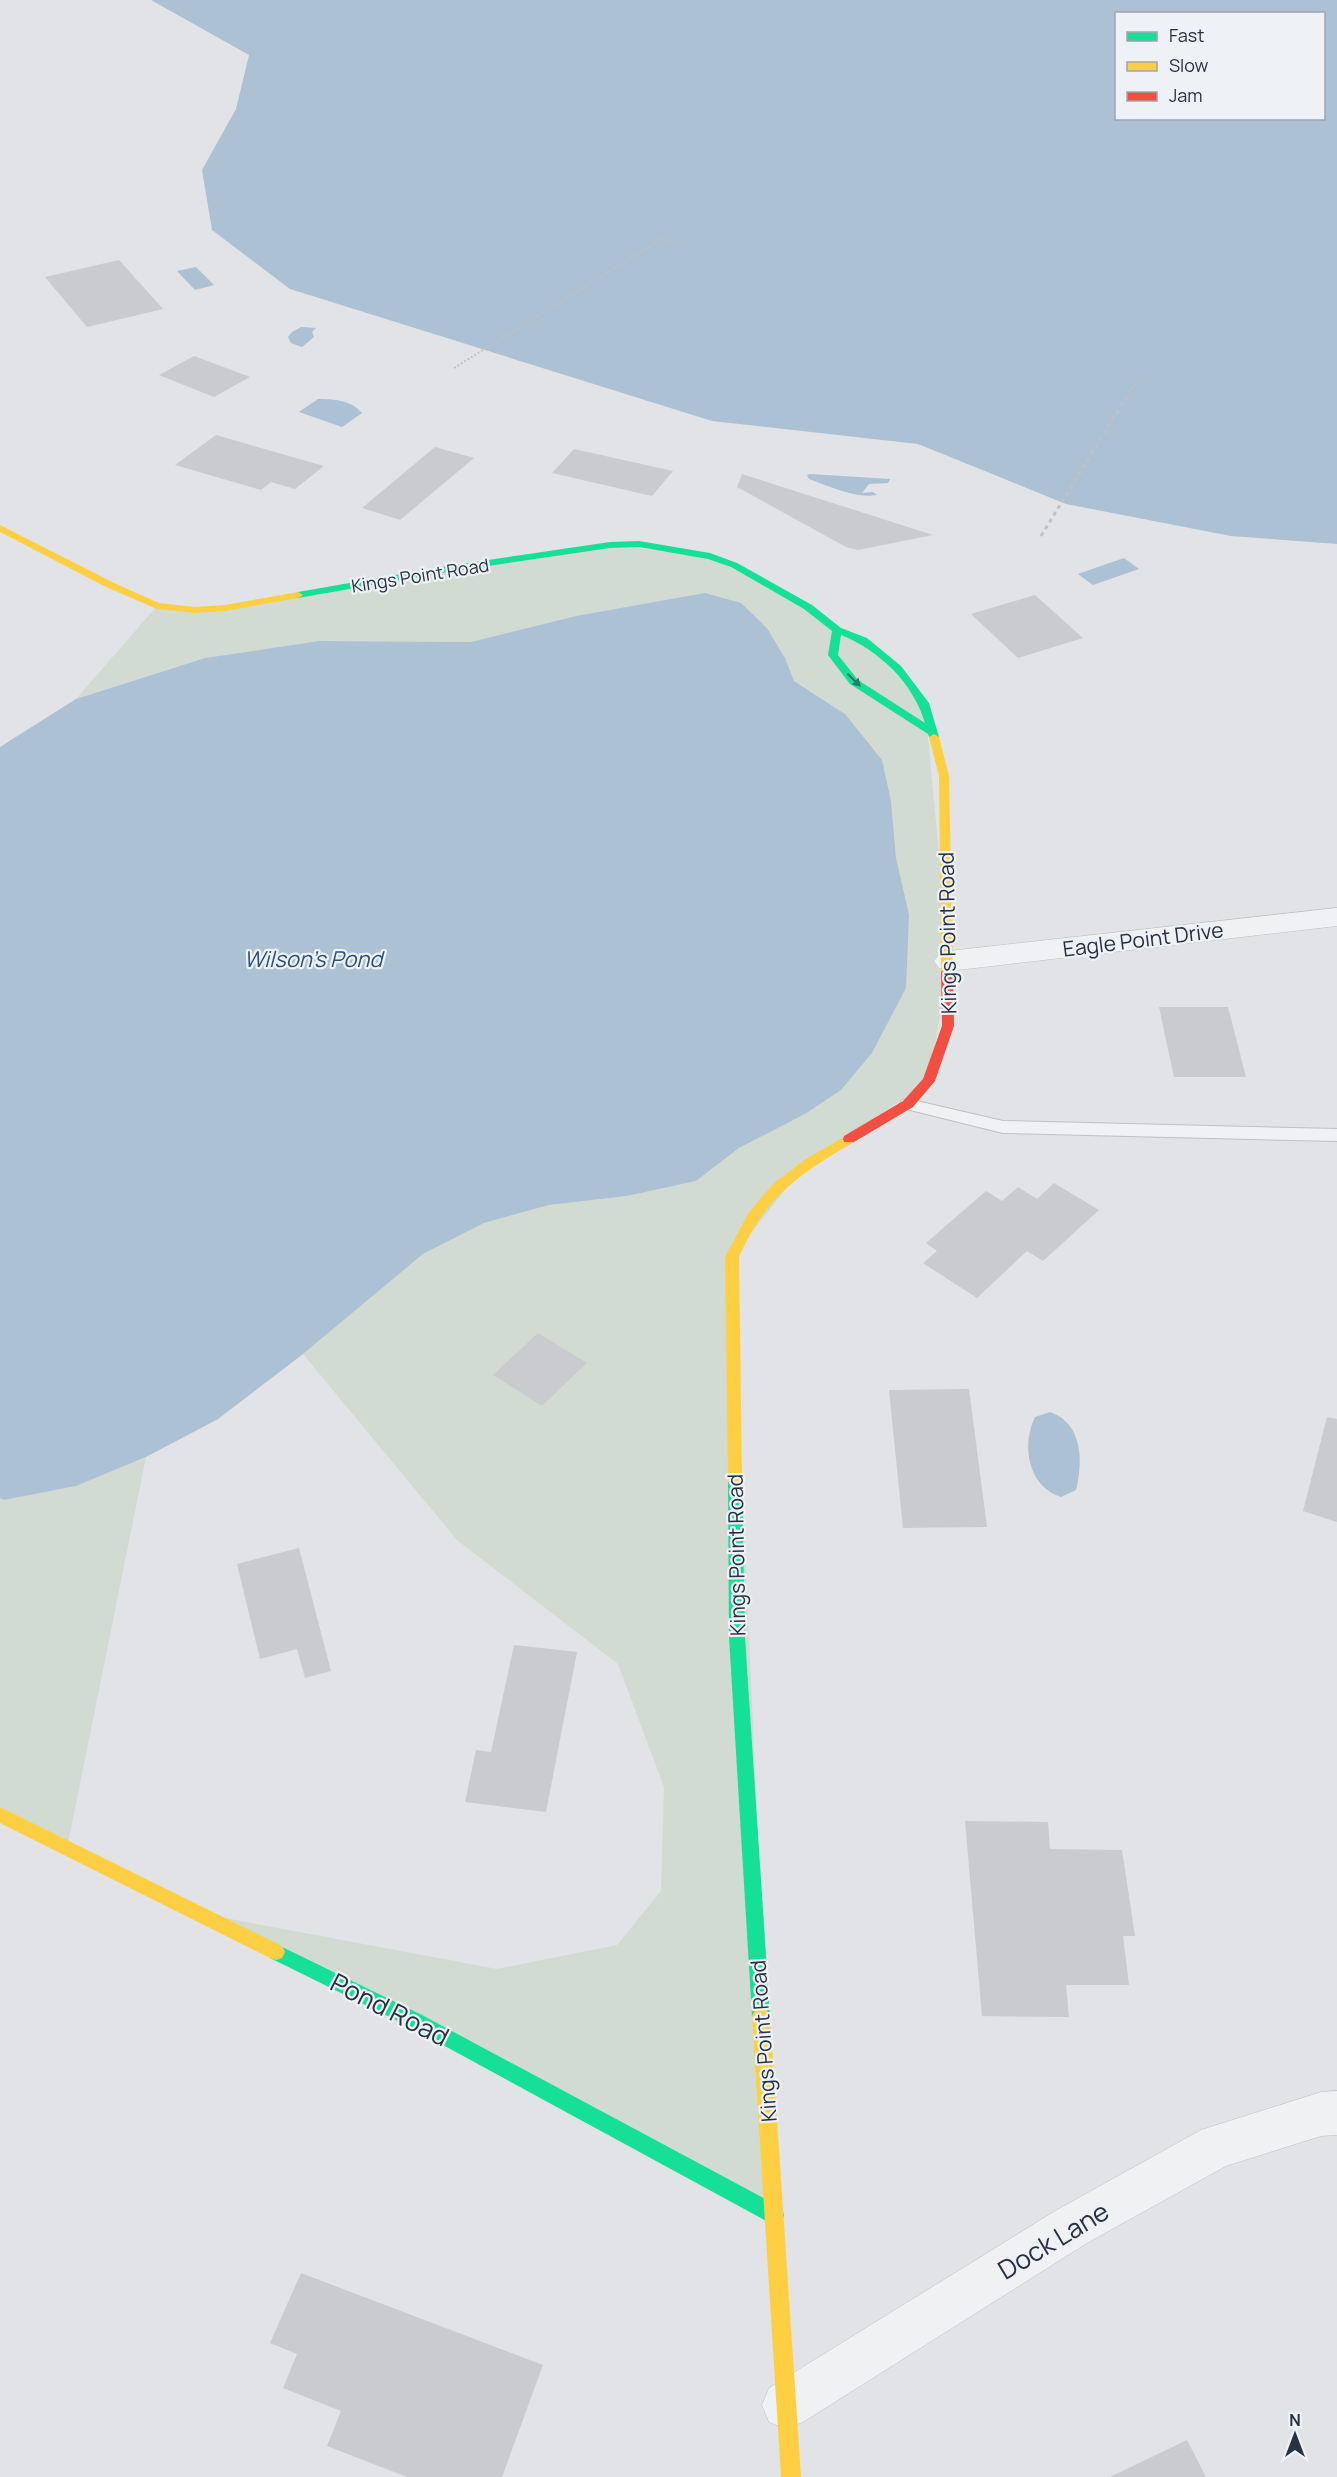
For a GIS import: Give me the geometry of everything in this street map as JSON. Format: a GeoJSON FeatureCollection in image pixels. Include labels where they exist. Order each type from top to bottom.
{"type":"FeatureCollection","features":[{"type":"Feature","properties":{"kind":"main road","name":"Kings Point Road"},"geometry":{"type":"LineString","coordinates":[[0,528],[110,585],[157,606],[195,610],[225,608],[441,570],[610,545],[639,544],[681,549],[734,565],[808,607],[837,630],[863,640],[897,668],[925,705],[944,776],[949,962],[948,1026],[928,1081],[908,1104],[804,1166],[773,1190],[743,1230],[732,1257],[737,1637],[791,2477]]}},
{"type":"Feature","properties":{"kind":"main road"},"geometry":{"type":"LineString","coordinates":[[837,630],[833,655],[854,682],[931,732]]}},
{"type":"Feature","properties":{"kind":"main road","name":"Pond Road"},"geometry":{"type":"LineString","coordinates":[[0,1815],[416,2020],[774,2215]]}},
{"type":"Feature","properties":{"kind":"street","name":"Eagle Point Drive"},"geometry":{"type":"LineString","coordinates":[[949,962],[1337,917]]}},
{"type":"Feature","properties":{"kind":"street","name":"Dock Lane"},"geometry":{"type":"LineString","coordinates":[[786,2405],[1071,2227],[1217,2146],[1321,2114],[1337,2113]]}},
{"type":"Feature","properties":{"kind":"lane"},"geometry":{"type":"LineString","coordinates":[[908,1104],[1003,1127],[1337,1135]]}},
{"type":"Feature","properties":{"kind":"path"},"geometry":{"type":"LineString","coordinates":[[454,368],[661,239],[679,244]]}},
{"type":"Feature","properties":{"kind":"path"},"geometry":{"type":"LineString","coordinates":[[1041,536],[1140,376]]}},
{"type":"Feature","properties":{"kind":"shaded area"},"geometry":{"type":"Polygon","coordinates":[[[610,545],[710,556],[863,640],[925,705],[949,961],[929,1081],[804,1166],[732,1257],[775,2215],[198,1913],[497,1969],[617,1945],[661,1891],[664,1787],[618,1664],[457,1540],[303,1354],[423,1254],[484,1223],[549,1205],[627,1196],[696,1181],[739,1148],[805,1114],[896,858],[891,801],[845,714],[794,681],[785,658],[767,628],[741,603],[576,616],[471,642],[319,641],[205,658],[76,699],[157,606],[195,610],[610,545]]]}},
{"type":"Feature","properties":{"kind":"shaded area"},"geometry":{"type":"Polygon","coordinates":[[[146,1457],[67,1848],[0,1815],[0,1498],[4,1500],[76,1486],[146,1457]]]}},
{"type":"Feature","properties":{"kind":"water"},"geometry":{"type":"Polygon","coordinates":[[[151,0],[1337,0],[1337,544],[1231,536],[1066,504],[918,444],[712,421],[290,289],[212,230],[202,170],[236,109],[249,55],[151,0]]]}},
{"type":"Feature","properties":{"kind":"water"},"geometry":{"type":"Polygon","coordinates":[[[196,267],[214,285],[195,290],[177,271],[196,267]]]}},
{"type":"Feature","properties":{"kind":"water"},"geometry":{"type":"Polygon","coordinates":[[[301,327],[316,328],[312,332],[314,337],[302,347],[291,343],[288,337],[301,327]]]}},
{"type":"Feature","properties":{"kind":"water"},"geometry":{"type":"Polygon","coordinates":[[[318,399],[347,403],[362,413],[342,427],[299,412],[318,399]]]}},
{"type":"Feature","properties":{"kind":"water"},"geometry":{"type":"Polygon","coordinates":[[[807,475],[890,479],[888,483],[869,484],[862,493],[873,492],[877,495],[869,496],[852,494],[825,485],[809,479],[807,475]]]}},
{"type":"Feature","properties":{"kind":"water"},"geometry":{"type":"Polygon","coordinates":[[[1124,558],[1139,569],[1093,585],[1078,574],[1124,558]]]}},
{"type":"Feature","properties":{"kind":"water","name":"Wilson's Pond"},"geometry":{"type":"Polygon","coordinates":[[[705,593],[741,603],[767,628],[785,658],[794,681],[845,714],[882,760],[891,801],[896,858],[909,915],[906,988],[872,1053],[841,1090],[805,1114],[739,1148],[696,1181],[627,1196],[549,1205],[484,1223],[423,1254],[303,1354],[218,1419],[146,1457],[76,1486],[4,1500],[0,1498],[0,747],[76,699],[205,658],[319,641],[471,642],[576,616],[705,593]]]}},
{"type":"Feature","properties":{"kind":"water"},"geometry":{"type":"Polygon","coordinates":[[[1050,1412],[1061,1417],[1069,1425],[1075,1434],[1080,1456],[1076,1490],[1061,1497],[1050,1492],[1041,1484],[1030,1464],[1028,1452],[1035,1417],[1050,1412]]]}},
{"type":"Feature","properties":{"kind":"building"},"geometry":{"type":"Polygon","coordinates":[[[119,260],[163,309],[87,327],[45,277],[119,260]]]}},
{"type":"Feature","properties":{"kind":"building"},"geometry":{"type":"Polygon","coordinates":[[[194,356],[250,377],[214,397],[159,375],[194,356]]]}},
{"type":"Feature","properties":{"kind":"building"},"geometry":{"type":"Polygon","coordinates":[[[216,435],[324,466],[295,489],[271,482],[261,490],[175,465],[216,435]]]}},
{"type":"Feature","properties":{"kind":"building"},"geometry":{"type":"Polygon","coordinates":[[[435,447],[474,458],[400,520],[362,508],[435,447]]]}},
{"type":"Feature","properties":{"kind":"building"},"geometry":{"type":"Polygon","coordinates":[[[574,449],[673,471],[652,496],[552,473],[574,449]]]}},
{"type":"Feature","properties":{"kind":"building"},"geometry":{"type":"Polygon","coordinates":[[[742,474],[933,535],[858,550],[846,547],[737,487],[742,474]]]}},
{"type":"Feature","properties":{"kind":"building"},"geometry":{"type":"Polygon","coordinates":[[[1035,595],[1083,638],[1018,658],[971,614],[1035,595]]]}},
{"type":"Feature","properties":{"kind":"building"},"geometry":{"type":"Polygon","coordinates":[[[1159,1007],[1228,1007],[1246,1077],[1174,1077],[1159,1007]]]}},
{"type":"Feature","properties":{"kind":"building"},"geometry":{"type":"Polygon","coordinates":[[[1054,1183],[1099,1210],[1043,1261],[1027,1251],[977,1298],[923,1263],[937,1251],[926,1243],[986,1191],[1002,1201],[1018,1187],[1037,1199],[1054,1183]]]}},
{"type":"Feature","properties":{"kind":"building"},"geometry":{"type":"Polygon","coordinates":[[[538,1333],[587,1363],[542,1406],[493,1375],[538,1333]]]}},
{"type":"Feature","properties":{"kind":"building"},"geometry":{"type":"Polygon","coordinates":[[[969,1389],[987,1527],[903,1528],[889,1390],[969,1389]]]}},
{"type":"Feature","properties":{"kind":"building"},"geometry":{"type":"Polygon","coordinates":[[[1327,1417],[1337,1419],[1337,1522],[1303,1511],[1327,1417]]]}},
{"type":"Feature","properties":{"kind":"building"},"geometry":{"type":"Polygon","coordinates":[[[299,1548],[331,1671],[305,1678],[297,1649],[260,1659],[237,1564],[299,1548]]]}},
{"type":"Feature","properties":{"kind":"building"},"geometry":{"type":"Polygon","coordinates":[[[514,1645],[577,1652],[546,1812],[465,1802],[476,1750],[491,1752],[514,1645]]]}},
{"type":"Feature","properties":{"kind":"building"},"geometry":{"type":"Polygon","coordinates":[[[965,1821],[1048,1822],[1050,1849],[1122,1850],[1135,1936],[1123,1936],[1129,1985],[1066,1985],[1069,2017],[982,2016],[965,1821]]]}},
{"type":"Feature","properties":{"kind":"building"},"geometry":{"type":"Polygon","coordinates":[[[301,2273],[543,2365],[502,2477],[407,2477],[327,2446],[341,2411],[283,2388],[297,2354],[270,2343],[301,2273]]]}},
{"type":"Feature","properties":{"kind":"building"},"geometry":{"type":"Polygon","coordinates":[[[1187,2440],[1206,2477],[1110,2477],[1187,2440]]]}},
{"type":"Feature","properties":{"kind":"traffic: fast"},"geometry":{"type":"LineString","coordinates":[[298,595],[441,570],[610,545],[639,544],[710,556],[734,565],[808,607],[837,630],[863,640],[897,668],[925,705],[934,737]]}},
{"type":"Feature","properties":{"kind":"traffic: fast"},"geometry":{"type":"LineString","coordinates":[[837,630],[833,655],[854,682],[931,732]]}},
{"type":"Feature","properties":{"kind":"traffic: fast"},"geometry":{"type":"LineString","coordinates":[[735,1481],[737,1637],[761,2016]]}},
{"type":"Feature","properties":{"kind":"traffic: fast"},"geometry":{"type":"LineString","coordinates":[[276,1952],[416,2021],[775,2215]]}},
{"type":"Feature","properties":{"kind":"traffic: slow"},"geometry":{"type":"LineString","coordinates":[[0,528],[110,585],[157,606],[195,610],[225,608],[298,595]]}},
{"type":"Feature","properties":{"kind":"traffic: slow"},"geometry":{"type":"LineString","coordinates":[[934,737],[944,776],[947,972]]}},
{"type":"Feature","properties":{"kind":"traffic: slow"},"geometry":{"type":"LineString","coordinates":[[735,1481],[732,1257],[742,1235],[765,1200],[794,1174],[849,1139]]}},
{"type":"Feature","properties":{"kind":"traffic: slow"},"geometry":{"type":"LineString","coordinates":[[0,1815],[276,1952]]}},
{"type":"Feature","properties":{"kind":"traffic: slow"},"geometry":{"type":"LineString","coordinates":[[761,2016],[791,2477]]}},
{"type":"Feature","properties":{"kind":"traffic: jam"},"geometry":{"type":"LineString","coordinates":[[849,1139],[908,1104],[929,1081],[948,1026],[947,972]]}}]}
